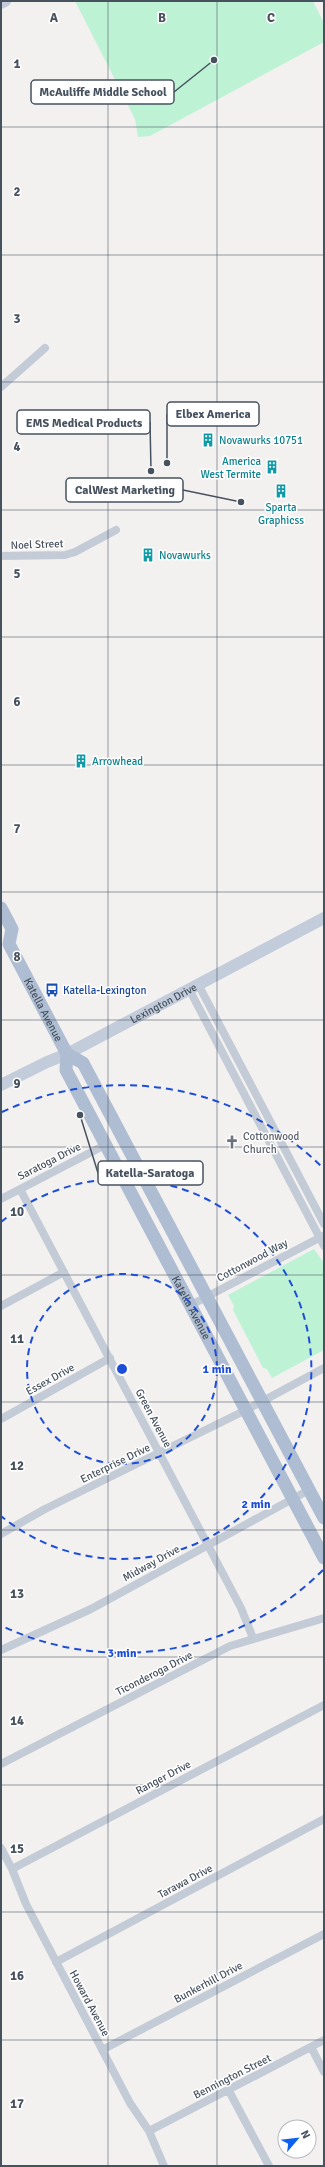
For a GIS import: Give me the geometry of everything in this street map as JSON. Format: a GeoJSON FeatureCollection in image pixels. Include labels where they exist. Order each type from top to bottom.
{"type":"FeatureCollection","features":[{"type":"Feature","properties":{"kind":"main road","name":"Katella Avenue"},"geometry":{"type":"LineString","coordinates":[[1,908],[12,929],[5,942],[67,1054],[83,1063],[324,1518]]}},
{"type":"Feature","properties":{"kind":"main road","name":"Katella Avenue"},"geometry":{"type":"LineString","coordinates":[[67,1054],[66,1070],[324,1558]]}},
{"type":"Feature","properties":{"kind":"street"},"geometry":{"type":"LineString","coordinates":[[1,3],[5,1]]}},
{"type":"Feature","properties":{"kind":"street"},"geometry":{"type":"LineString","coordinates":[[1,387],[45,348]]}},
{"type":"Feature","properties":{"kind":"street","name":"Noel Street"},"geometry":{"type":"LineString","coordinates":[[1,556],[66,555],[75,552],[116,530]]}},
{"type":"Feature","properties":{"kind":"street","name":"Lexington Drive"},"geometry":{"type":"LineString","coordinates":[[1,1085],[47,1062],[67,1054],[324,918]]}},
{"type":"Feature","properties":{"kind":"street"},"geometry":{"type":"LineString","coordinates":[[193,986],[324,1224]]}},
{"type":"Feature","properties":{"kind":"street"},"geometry":{"type":"LineString","coordinates":[[193,986],[322,1237],[324,1246]]}},
{"type":"Feature","properties":{"kind":"street","name":"Saratoga Drive"},"geometry":{"type":"LineString","coordinates":[[1,1199],[106,1144]]}},
{"type":"Feature","properties":{"kind":"street","name":"Green Avenue"},"geometry":{"type":"LineString","coordinates":[[20,1189],[242,1608],[253,1638]]}},
{"type":"Feature","properties":{"kind":"street","name":"Cottonwood Way"},"geometry":{"type":"LineString","coordinates":[[191,1305],[322,1237]]}},
{"type":"Feature","properties":{"kind":"street"},"geometry":{"type":"LineString","coordinates":[[1,1306],[64,1272]]}},
{"type":"Feature","properties":{"kind":"street","name":"Essex Drive"},"geometry":{"type":"LineString","coordinates":[[1,1419],[110,1358]]}},
{"type":"Feature","properties":{"kind":"street","name":"Enterprise Drive"},"geometry":{"type":"LineString","coordinates":[[1,1534],[45,1509],[262,1402],[324,1368]]}},
{"type":"Feature","properties":{"kind":"street","name":"Midway Drive"},"geometry":{"type":"LineString","coordinates":[[1,1650],[91,1609],[309,1490]]}},
{"type":"Feature","properties":{"kind":"street","name":"Ticonderoga Drive"},"geometry":{"type":"LineString","coordinates":[[1,1764],[230,1646],[324,1618]]}},
{"type":"Feature","properties":{"kind":"street","name":"Ranger Drive"},"geometry":{"type":"LineString","coordinates":[[12,1869],[324,1705]]}},
{"type":"Feature","properties":{"kind":"street","name":"Tarawa Drive"},"geometry":{"type":"LineString","coordinates":[[56,1962],[324,1819]]}},
{"type":"Feature","properties":{"kind":"street","name":"Howard Avenue"},"geometry":{"type":"LineString","coordinates":[[1,1848],[12,1869],[26,1904],[130,2103],[149,2131],[164,2166]]}},
{"type":"Feature","properties":{"kind":"street","name":"Bunkerhill Drive"},"geometry":{"type":"LineString","coordinates":[[102,2050],[324,1934]]}},
{"type":"Feature","properties":{"kind":"street","name":"Bennington Street"},"geometry":{"type":"LineString","coordinates":[[149,2131],[229,2091],[324,2040]]}},
{"type":"Feature","properties":{"kind":"street"},"geometry":{"type":"LineString","coordinates":[[311,2047],[324,2072]]}},
{"type":"Feature","properties":{"kind":"street"},"geometry":{"type":"LineString","coordinates":[[229,2091],[269,2166]]}},
{"type":"Feature","properties":{"kind":"green space"},"geometry":{"type":"Polygon","coordinates":[[[75,1],[313,1],[324,23],[324,42],[150,136],[138,137],[135,119],[75,1]]]}},
{"type":"Feature","properties":{"kind":"green space"},"geometry":{"type":"Polygon","coordinates":[[[314,1249],[324,1263],[324,1350],[272,1378],[267,1369],[263,1368],[233,1310],[234,1306],[228,1295],[314,1249]]]}},
{"type":"Feature","properties":{"kind":"place","name":"McAuliffe Middle School"},"geometry":{"type":"Point","coordinates":[214,60]}},
{"type":"Feature","properties":{"kind":"place","name":"Novawurks 10751"},"geometry":{"type":"Point","coordinates":[208,440]}},
{"type":"Feature","properties":{"kind":"place","name":"Elbex America"},"geometry":{"type":"Point","coordinates":[167,463]}},
{"type":"Feature","properties":{"kind":"place","name":"America West Termite"},"geometry":{"type":"Point","coordinates":[272,467]}},
{"type":"Feature","properties":{"kind":"place","name":"EMS Medical Products"},"geometry":{"type":"Point","coordinates":[151,471]}},
{"type":"Feature","properties":{"kind":"place","name":"Sparta Graphicss"},"geometry":{"type":"Point","coordinates":[281,491]}},
{"type":"Feature","properties":{"kind":"place","name":"CalWest Marketing"},"geometry":{"type":"Point","coordinates":[241,502]}},
{"type":"Feature","properties":{"kind":"place","name":"Novawurks"},"geometry":{"type":"Point","coordinates":[148,555]}},
{"type":"Feature","properties":{"kind":"place","name":"Arrowhead"},"geometry":{"type":"Point","coordinates":[81,761]}},
{"type":"Feature","properties":{"kind":"place","name":"Katella-Lexington"},"geometry":{"type":"Point","coordinates":[52,990]}},
{"type":"Feature","properties":{"kind":"place","name":"Katella-Saratoga"},"geometry":{"type":"Point","coordinates":[80,1115]}},
{"type":"Feature","properties":{"kind":"place","name":"Cottonwood Church"},"geometry":{"type":"Point","coordinates":[232,1142]}}]}
